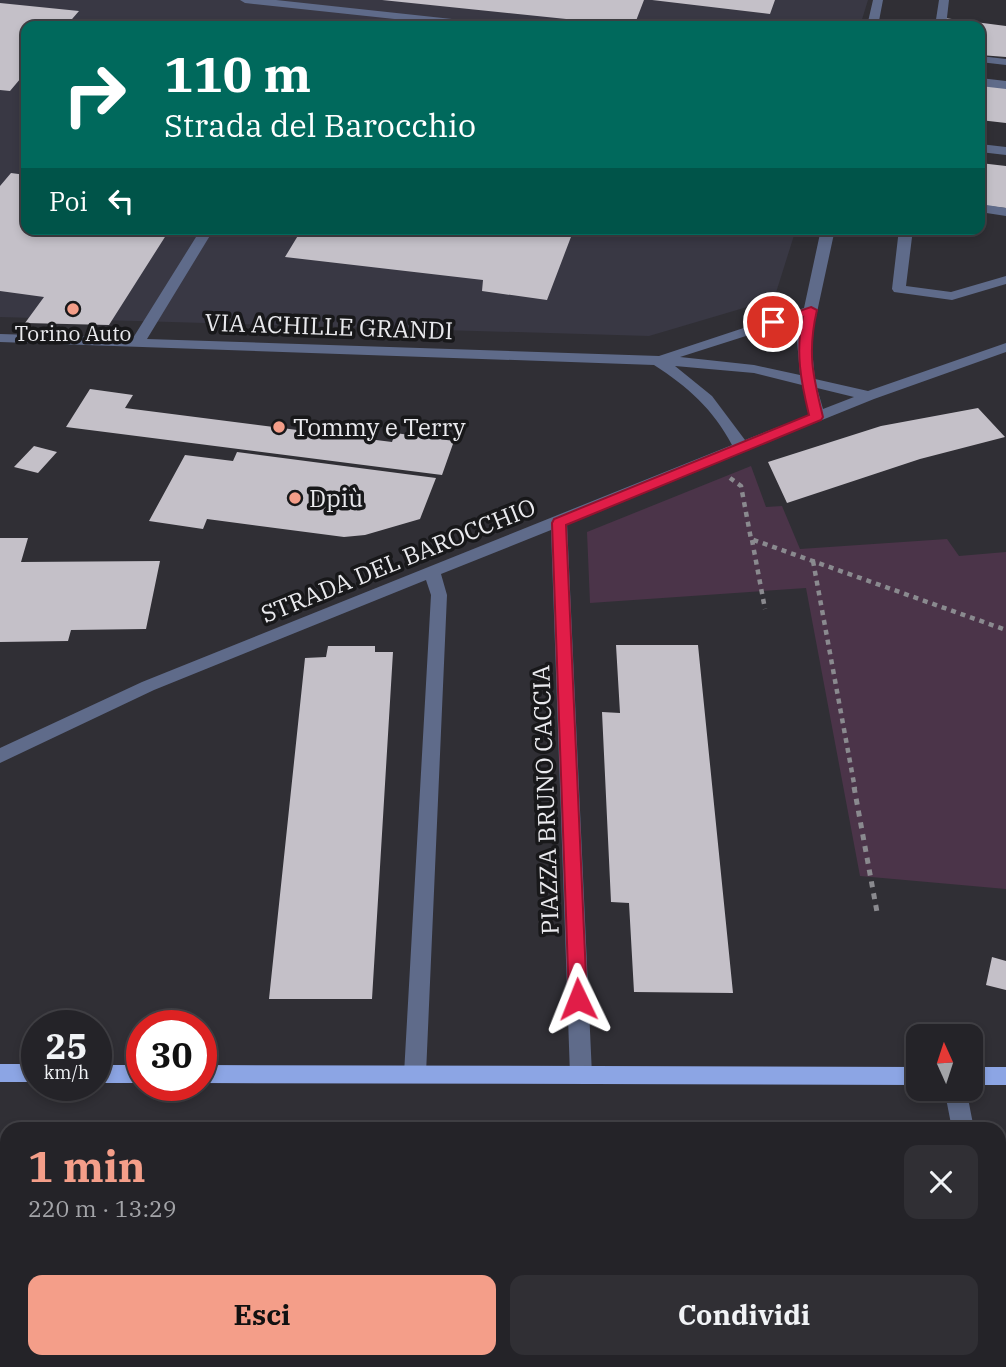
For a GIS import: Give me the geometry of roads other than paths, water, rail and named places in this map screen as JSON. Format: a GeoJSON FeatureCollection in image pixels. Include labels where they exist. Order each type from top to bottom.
{"type":"FeatureCollection","features":[{"type":"Feature","properties":{"kind":"main road"},"geometry":{"type":"LineString","coordinates":[[0,1073],[21,1073]]}},
{"type":"Feature","properties":{"kind":"main road"},"geometry":{"type":"LineString","coordinates":[[217,1074],[906,1076]]}},
{"type":"Feature","properties":{"kind":"main road"},"geometry":{"type":"LineString","coordinates":[[984,1076],[1006,1076]]}},
{"type":"Feature","properties":{"kind":"street"},"geometry":{"type":"LineString","coordinates":[[245,0],[443,21]]}},
{"type":"Feature","properties":{"kind":"street"},"geometry":{"type":"LineString","coordinates":[[874,21],[878,0]]}},
{"type":"Feature","properties":{"kind":"street"},"geometry":{"type":"LineString","coordinates":[[942,21],[944,0]]}},
{"type":"Feature","properties":{"kind":"street"},"geometry":{"type":"LineString","coordinates":[[342,21],[350,11]]}},
{"type":"Feature","properties":{"kind":"street"},"geometry":{"type":"LineString","coordinates":[[985,60],[1006,62]]}},
{"type":"Feature","properties":{"kind":"street"},"geometry":{"type":"LineString","coordinates":[[985,83],[1006,85]]}},
{"type":"Feature","properties":{"kind":"street"},"geometry":{"type":"LineString","coordinates":[[985,149],[1006,151]]}},
{"type":"Feature","properties":{"kind":"street"},"geometry":{"type":"LineString","coordinates":[[985,209],[1006,212]]}},
{"type":"Feature","properties":{"kind":"street"},"geometry":{"type":"LineString","coordinates":[[138,342],[204,235]]}},
{"type":"Feature","properties":{"kind":"street"},"geometry":{"type":"LineString","coordinates":[[817,417],[808,380],[804,340],[827,235]]}},
{"type":"Feature","properties":{"kind":"street"},"geometry":{"type":"LineString","coordinates":[[905,235],[899,289],[952,296],[1006,281]]}},
{"type":"Feature","properties":{"kind":"street","name":"VIA ACHILLE GRANDI"},"geometry":{"type":"LineString","coordinates":[[656,360],[811,310]]}},
{"type":"Feature","properties":{"kind":"street","name":"VIA ACHILLE GRANDI"},"geometry":{"type":"LineString","coordinates":[[0,338],[656,360],[735,366],[808,380],[869,396]]}},
{"type":"Feature","properties":{"kind":"street","name":"STRADA DEL BAROCCHIO"},"geometry":{"type":"LineString","coordinates":[[0,756],[148,686],[559,523],[869,396],[1006,347]]}},
{"type":"Feature","properties":{"kind":"street","name":"VIA ACHILLE GRANDI"},"geometry":{"type":"LineString","coordinates":[[656,360],[683,376],[705,394],[726,420],[742,449]]}},
{"type":"Feature","properties":{"kind":"street","name":"PIAZZA BRUNO CACCIA"},"geometry":{"type":"LineString","coordinates":[[559,523],[581,1075]]}},
{"type":"Feature","properties":{"kind":"street"},"geometry":{"type":"LineString","coordinates":[[415,1074],[439,595],[432,573]]}},
{"type":"Feature","properties":{"kind":"street"},"geometry":{"type":"LineString","coordinates":[[958,1101],[962,1122]]}},
{"type":"Feature","properties":{"kind":"place","name":"Torino Auto"},"geometry":{"type":"Point","coordinates":[73,309]}},
{"type":"Feature","properties":{"kind":"place","name":"Tommy e Terry"},"geometry":{"type":"Point","coordinates":[279,427]}},
{"type":"Feature","properties":{"kind":"place","name":"Dpiù"},"geometry":{"type":"Point","coordinates":[295,498]}}]}
